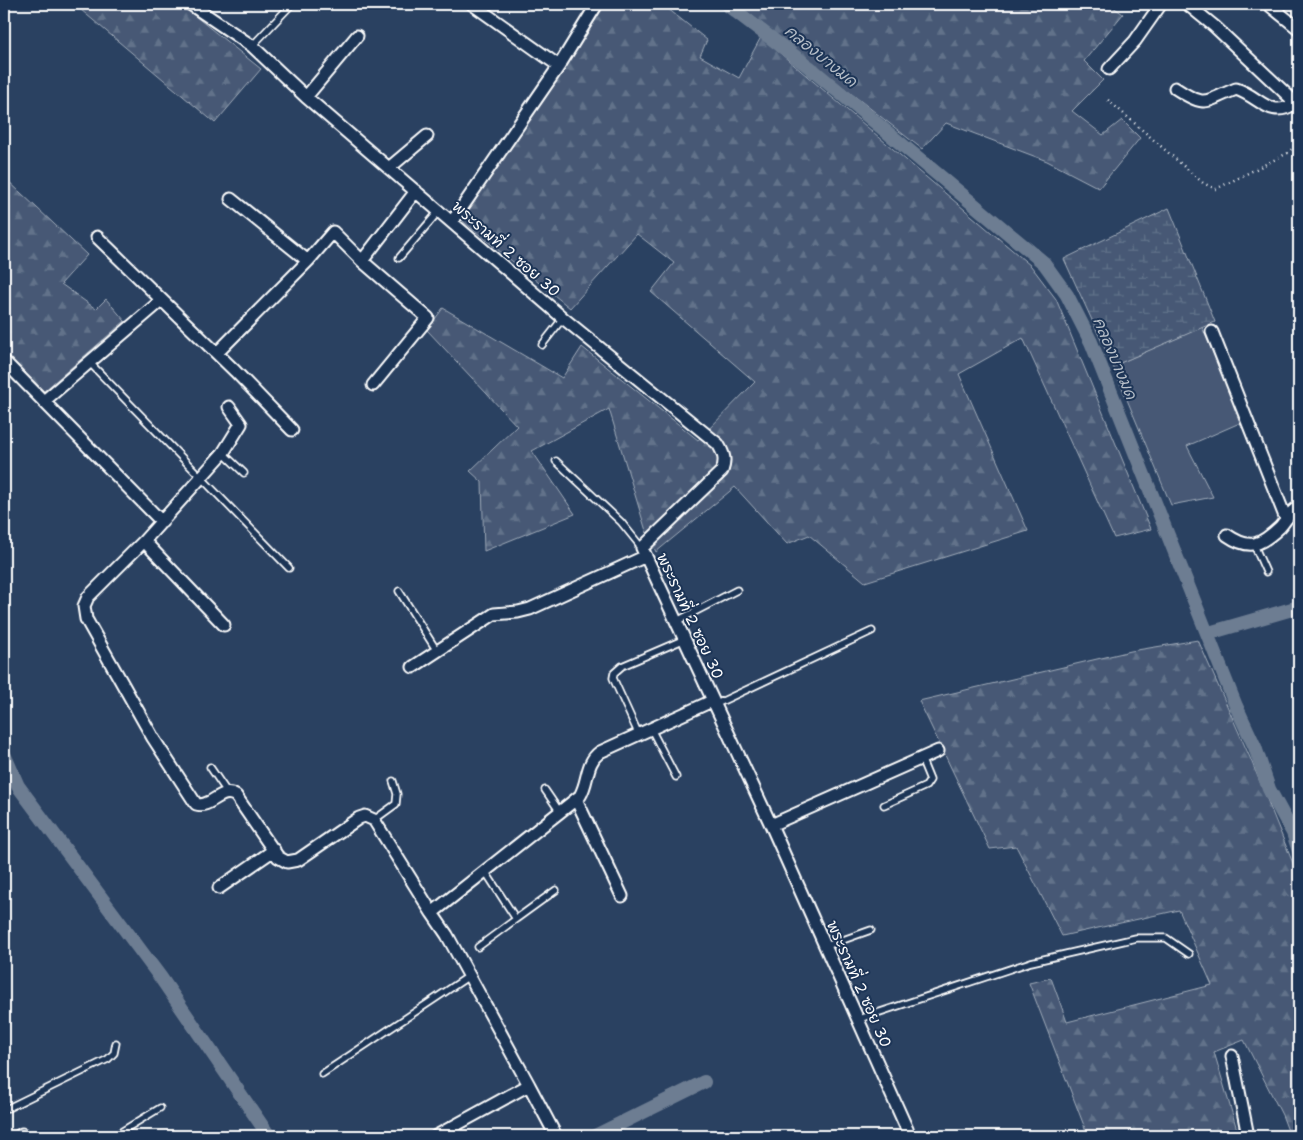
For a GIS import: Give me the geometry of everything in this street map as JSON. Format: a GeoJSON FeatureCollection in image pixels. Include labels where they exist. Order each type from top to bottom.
{"type":"FeatureCollection","features":[{"type":"Feature","properties":{"kind":"street","name":"พระรามที่ 2 ซอย 30"},"geometry":{"type":"LineString","coordinates":[[190,4],[252,46],[306,97],[563,318],[718,444],[724,453],[725,462],[722,472],[644,552],[713,703],[772,824],[910,1136]]}},
{"type":"Feature","properties":{"kind":"street"},"geometry":{"type":"LineString","coordinates":[[472,4],[559,66]]}},
{"type":"Feature","properties":{"kind":"street"},"geometry":{"type":"LineString","coordinates":[[452,222],[559,66],[597,4]]}},
{"type":"Feature","properties":{"kind":"street"},"geometry":{"type":"LineString","coordinates":[[1109,69],[1136,41],[1161,4]]}},
{"type":"Feature","properties":{"kind":"street"},"geometry":{"type":"LineString","coordinates":[[1175,88],[1202,102],[1214,100],[1236,89],[1246,92],[1270,109],[1279,110],[1298,104],[1214,26],[1187,4]]}},
{"type":"Feature","properties":{"kind":"street"},"geometry":{"type":"LineString","coordinates":[[1268,4],[1299,29]]}},
{"type":"Feature","properties":{"kind":"street"},"geometry":{"type":"LineString","coordinates":[[306,97],[357,36]]}},
{"type":"Feature","properties":{"kind":"street"},"geometry":{"type":"LineString","coordinates":[[389,168],[427,136]]}},
{"type":"Feature","properties":{"kind":"street"},"geometry":{"type":"LineString","coordinates":[[362,260],[416,191]]}},
{"type":"Feature","properties":{"kind":"street"},"geometry":{"type":"LineString","coordinates":[[231,198],[308,260]]}},
{"type":"Feature","properties":{"kind":"street"},"geometry":{"type":"LineString","coordinates":[[217,354],[333,232],[428,318],[373,385]]}},
{"type":"Feature","properties":{"kind":"street"},"geometry":{"type":"LineString","coordinates":[[97,237],[292,430]]}},
{"type":"Feature","properties":{"kind":"street"},"geometry":{"type":"LineString","coordinates":[[44,401],[162,300]]}},
{"type":"Feature","properties":{"kind":"street"},"geometry":{"type":"LineString","coordinates":[[1212,332],[1286,519]]}},
{"type":"Feature","properties":{"kind":"street"},"geometry":{"type":"LineString","coordinates":[[4,361],[162,522]]}},
{"type":"Feature","properties":{"kind":"street"},"geometry":{"type":"LineString","coordinates":[[229,407],[242,424],[223,453],[162,522],[88,597],[84,606],[86,618],[153,738],[196,804],[205,805],[227,792],[236,796],[278,857],[287,862],[298,860],[359,818],[365,816],[374,820],[469,976],[556,1136]]}},
{"type":"Feature","properties":{"kind":"street"},"geometry":{"type":"LineString","coordinates":[[1228,535],[1240,544],[1254,545],[1280,526],[1291,511],[1299,507]]}},
{"type":"Feature","properties":{"kind":"street"},"geometry":{"type":"LineString","coordinates":[[144,541],[224,625]]}},
{"type":"Feature","properties":{"kind":"street"},"geometry":{"type":"LineString","coordinates":[[413,667],[494,614],[530,609],[644,552]]}},
{"type":"Feature","properties":{"kind":"street"},"geometry":{"type":"LineString","coordinates":[[432,913],[576,800],[584,788],[593,758],[600,752],[713,703]]}},
{"type":"Feature","properties":{"kind":"street"},"geometry":{"type":"LineString","coordinates":[[772,824],[938,751]]}},
{"type":"Feature","properties":{"kind":"street"},"geometry":{"type":"LineString","coordinates":[[576,800],[622,896]]}},
{"type":"Feature","properties":{"kind":"street"},"geometry":{"type":"LineString","coordinates":[[219,888],[274,850]]}},
{"type":"Feature","properties":{"kind":"street"},"geometry":{"type":"LineString","coordinates":[[1232,1056],[1248,1136]]}},
{"type":"Feature","properties":{"kind":"street"},"geometry":{"type":"LineString","coordinates":[[436,1136],[529,1085]]}},
{"type":"Feature","properties":{"kind":"street"},"geometry":{"type":"LineString","coordinates":[[19,1136],[22,1134],[23,1136]]}},
{"type":"Feature","properties":{"kind":"lane"},"geometry":{"type":"LineString","coordinates":[[252,46],[292,4]]}},
{"type":"Feature","properties":{"kind":"lane"},"geometry":{"type":"LineString","coordinates":[[399,258],[439,211]]}},
{"type":"Feature","properties":{"kind":"lane"},"geometry":{"type":"LineString","coordinates":[[542,344],[563,318]]}},
{"type":"Feature","properties":{"kind":"lane"},"geometry":{"type":"LineString","coordinates":[[90,363],[289,568]]}},
{"type":"Feature","properties":{"kind":"lane"},"geometry":{"type":"LineString","coordinates":[[223,453],[244,473]]}},
{"type":"Feature","properties":{"kind":"lane"},"geometry":{"type":"LineString","coordinates":[[556,461],[621,522],[644,552]]}},
{"type":"Feature","properties":{"kind":"lane"},"geometry":{"type":"LineString","coordinates":[[1254,545],[1266,572]]}},
{"type":"Feature","properties":{"kind":"lane"},"geometry":{"type":"LineString","coordinates":[[677,621],[737,590]]}},
{"type":"Feature","properties":{"kind":"lane"},"geometry":{"type":"LineString","coordinates":[[399,591],[437,651]]}},
{"type":"Feature","properties":{"kind":"lane"},"geometry":{"type":"LineString","coordinates":[[713,703],[872,631]]}},
{"type":"Feature","properties":{"kind":"lane"},"geometry":{"type":"LineString","coordinates":[[639,734],[613,678],[614,673],[622,666],[684,639]]}},
{"type":"Feature","properties":{"kind":"lane"},"geometry":{"type":"LineString","coordinates":[[651,729],[676,777]]}},
{"type":"Feature","properties":{"kind":"lane"},"geometry":{"type":"LineString","coordinates":[[884,805],[929,783],[930,780],[921,758]]}},
{"type":"Feature","properties":{"kind":"lane"},"geometry":{"type":"LineString","coordinates":[[210,767],[227,792]]}},
{"type":"Feature","properties":{"kind":"lane"},"geometry":{"type":"LineString","coordinates":[[374,820],[396,804],[397,794],[393,781]]}},
{"type":"Feature","properties":{"kind":"lane"},"geometry":{"type":"LineString","coordinates":[[545,790],[560,812]]}},
{"type":"Feature","properties":{"kind":"lane"},"geometry":{"type":"LineString","coordinates":[[485,871],[516,919]]}},
{"type":"Feature","properties":{"kind":"lane"},"geometry":{"type":"LineString","coordinates":[[478,947],[556,890]]}},
{"type":"Feature","properties":{"kind":"lane"},"geometry":{"type":"LineString","coordinates":[[826,946],[872,930]]}},
{"type":"Feature","properties":{"kind":"lane"},"geometry":{"type":"LineString","coordinates":[[859,1019],[1031,962],[1136,938],[1166,938],[1189,954]]}},
{"type":"Feature","properties":{"kind":"lane"},"geometry":{"type":"LineString","coordinates":[[322,1074],[469,976]]}},
{"type":"Feature","properties":{"kind":"lane"},"geometry":{"type":"LineString","coordinates":[[8,1108],[108,1059],[114,1053],[116,1044]]}},
{"type":"Feature","properties":{"kind":"lane"},"geometry":{"type":"LineString","coordinates":[[114,1136],[160,1108]]}},
{"type":"Feature","properties":{"kind":"path"},"geometry":{"type":"LineString","coordinates":[[1108,100],[1203,183],[1216,189],[1288,153],[1299,141]]}},
{"type":"Feature","properties":{"kind":"green space"},"geometry":{"type":"Polygon","coordinates":[[[74,4],[180,4],[261,69],[215,123],[74,4]]]}},
{"type":"Feature","properties":{"kind":"green space"},"geometry":{"type":"Polygon","coordinates":[[[605,4],[662,4],[707,40],[700,56],[739,78],[761,37],[1031,266],[1056,299],[1151,529],[1114,538],[1023,338],[959,374],[1028,531],[865,582],[809,535],[787,544],[735,487],[656,552],[646,531],[609,409],[532,451],[575,514],[484,551],[482,482],[470,471],[517,426],[427,330],[443,308],[562,378],[582,347],[698,440],[755,382],[651,292],[674,263],[637,234],[570,308],[460,219],[605,4]]]}},
{"type":"Feature","properties":{"kind":"green space"},"geometry":{"type":"Polygon","coordinates":[[[737,4],[1109,4],[1123,14],[1084,61],[1103,80],[1072,111],[1103,135],[1122,120],[1140,138],[1099,188],[1047,161],[946,123],[922,149],[737,4]]]}},
{"type":"Feature","properties":{"kind":"green space"},"geometry":{"type":"Polygon","coordinates":[[[4,177],[87,255],[61,284],[96,309],[106,299],[125,321],[44,391],[4,353],[4,177]]]}},
{"type":"Feature","properties":{"kind":"green space"},"geometry":{"type":"Polygon","coordinates":[[[1169,208],[1215,322],[1113,366],[1064,259],[1169,208]]]}},
{"type":"Feature","properties":{"kind":"green space"},"geometry":{"type":"Polygon","coordinates":[[[1202,327],[1242,422],[1187,446],[1213,497],[1171,505],[1113,366],[1202,327]]]}},
{"type":"Feature","properties":{"kind":"green space"},"geometry":{"type":"Polygon","coordinates":[[[1198,640],[1251,760],[1299,878],[1299,1136],[1290,1136],[1282,1115],[1244,1040],[1214,1052],[1238,1133],[1212,1136],[1088,1136],[1029,983],[1051,978],[1067,1022],[1212,985],[1179,910],[1062,936],[1016,846],[990,849],[919,701],[1131,651],[1198,640]]]}},
{"type":"Feature","properties":{"kind":"waterway","name":"คลองบางมด"},"geometry":{"type":"LineString","coordinates":[[726,4],[809,67],[1044,263],[1067,295],[1091,342],[1236,706],[1255,747],[1269,789],[1293,833],[1299,851]]}},
{"type":"Feature","properties":{"kind":"waterway"},"geometry":{"type":"LineString","coordinates":[[1209,633],[1299,607]]}},
{"type":"Feature","properties":{"kind":"waterway"},"geometry":{"type":"LineString","coordinates":[[4,754],[18,786],[161,978],[269,1136]]}},
{"type":"Feature","properties":{"kind":"waterway"},"geometry":{"type":"LineString","coordinates":[[595,1136],[704,1082]]}}]}
